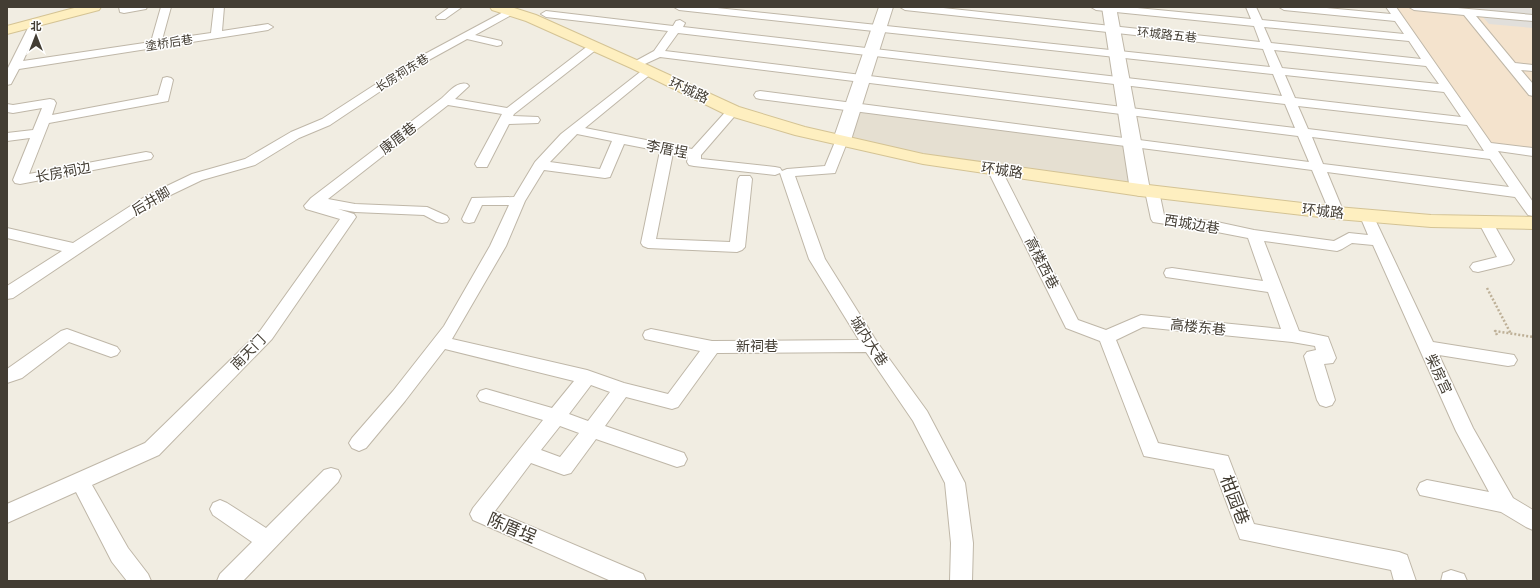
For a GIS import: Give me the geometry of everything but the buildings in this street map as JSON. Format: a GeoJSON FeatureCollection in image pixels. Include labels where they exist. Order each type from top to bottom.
{"type":"FeatureCollection","features":[{"type":"Feature","properties":{"kind":"main road"},"geometry":{"type":"LineString","coordinates":[[7,30],[94,7]]}},
{"type":"Feature","properties":{"kind":"main road","name":"环城路"},"geometry":{"type":"LineString","coordinates":[[503,9],[538,16],[594,47],[733,110],[801,131],[923,159],[1146,190],[1337,213],[1432,222],[1533,224]]}},
{"type":"Feature","properties":{"kind":"street"},"geometry":{"type":"LineString","coordinates":[[842,140],[886,7]]}},
{"type":"Feature","properties":{"kind":"street"},"geometry":{"type":"LineString","coordinates":[[1109,7],[1146,190]]}},
{"type":"Feature","properties":{"kind":"lane"},"geometry":{"type":"LineString","coordinates":[[124,7],[124,10],[142,7]]}},
{"type":"Feature","properties":{"kind":"lane"},"geometry":{"type":"LineString","coordinates":[[155,45],[166,7]]}},
{"type":"Feature","properties":{"kind":"lane"},"geometry":{"type":"LineString","coordinates":[[216,35],[219,7]]}},
{"type":"Feature","properties":{"kind":"lane"},"geometry":{"type":"LineString","coordinates":[[441,17],[457,7]]}},
{"type":"Feature","properties":{"kind":"lane"},"geometry":{"type":"LineString","coordinates":[[538,16],[559,7]]}},
{"type":"Feature","properties":{"kind":"lane"},"geometry":{"type":"LineString","coordinates":[[679,7],[1448,89]]}},
{"type":"Feature","properties":{"kind":"lane"},"geometry":{"type":"LineString","coordinates":[[359,443],[399,396],[450,330],[498,246],[518,201],[540,165],[574,130],[658,53],[692,7]]}},
{"type":"Feature","properties":{"kind":"lane","name":"环城路五巷"},"geometry":{"type":"LineString","coordinates":[[905,7],[1429,63]]}},
{"type":"Feature","properties":{"kind":"lane"},"geometry":{"type":"LineString","coordinates":[[1096,7],[1412,38]]}},
{"type":"Feature","properties":{"kind":"lane"},"geometry":{"type":"LineString","coordinates":[[1251,7],[1337,213]]}},
{"type":"Feature","properties":{"kind":"lane"},"geometry":{"type":"LineString","coordinates":[[1284,7],[1399,18]]}},
{"type":"Feature","properties":{"kind":"lane"},"geometry":{"type":"LineString","coordinates":[[1392,7],[1429,63],[1533,212]]}},
{"type":"Feature","properties":{"kind":"lane"},"geometry":{"type":"LineString","coordinates":[[1414,7],[1533,18]]}},
{"type":"Feature","properties":{"kind":"lane","name":"长房祠东巷"},"geometry":{"type":"LineString","coordinates":[[295,135],[326,122],[414,64],[466,36],[503,9]]}},
{"type":"Feature","properties":{"kind":"lane"},"geometry":{"type":"LineString","coordinates":[[1468,13],[1533,92]]}},
{"type":"Feature","properties":{"kind":"lane"},"geometry":{"type":"LineString","coordinates":[[538,16],[1470,122]]}},
{"type":"Feature","properties":{"kind":"lane"},"geometry":{"type":"LineString","coordinates":[[7,82],[36,22]]}},
{"type":"Feature","properties":{"kind":"lane","name":"塗桥后巷"},"geometry":{"type":"LineString","coordinates":[[15,66],[268,27]]}},
{"type":"Feature","properties":{"kind":"lane"},"geometry":{"type":"LineString","coordinates":[[466,36],[497,43]]}},
{"type":"Feature","properties":{"kind":"lane"},"geometry":{"type":"LineString","coordinates":[[482,164],[507,116],[594,47]]}},
{"type":"Feature","properties":{"kind":"lane"},"geometry":{"type":"LineString","coordinates":[[658,53],[1490,151],[1533,152]]}},
{"type":"Feature","properties":{"kind":"lane"},"geometry":{"type":"LineString","coordinates":[[1512,66],[1533,68]]}},
{"type":"Feature","properties":{"kind":"lane"},"geometry":{"type":"LineString","coordinates":[[43,120],[164,98],[168,80]]}},
{"type":"Feature","properties":{"kind":"lane","name":"康厝巷"},"geometry":{"type":"LineString","coordinates":[[316,201],[446,101],[463,86]]}},
{"type":"Feature","properties":{"kind":"lane"},"geometry":{"type":"LineString","coordinates":[[760,95],[1520,193]]}},
{"type":"Feature","properties":{"kind":"lane"},"geometry":{"type":"LineString","coordinates":[[446,101],[507,116],[534,120]]}},
{"type":"Feature","properties":{"kind":"lane","name":"长房祠边"},"geometry":{"type":"LineString","coordinates":[[7,108],[13,109],[50,103],[20,180],[146,156]]}},
{"type":"Feature","properties":{"kind":"lane"},"geometry":{"type":"LineString","coordinates":[[695,154],[733,110]]}},
{"type":"Feature","properties":{"kind":"lane","name":"李厝埕"},"geometry":{"type":"LineString","coordinates":[[574,130],[695,154],[694,162],[775,172]]}},
{"type":"Feature","properties":{"kind":"lane"},"geometry":{"type":"LineString","coordinates":[[7,137],[38,133]]}},
{"type":"Feature","properties":{"kind":"lane","name":"后井脚"},"geometry":{"type":"LineString","coordinates":[[7,294],[151,199],[197,177],[250,162],[295,135]]}},
{"type":"Feature","properties":{"kind":"lane"},"geometry":{"type":"LineString","coordinates":[[540,165],[604,174],[619,139]]}},
{"type":"Feature","properties":{"kind":"lane","name":"城内大巷"},"geometry":{"type":"LineString","coordinates":[[842,140],[830,170],[787,173],[817,259],[871,346],[920,416],[955,483],[962,543],[961,581]]}},
{"type":"Feature","properties":{"kind":"lane"},"geometry":{"type":"LineString","coordinates":[[667,149],[648,243],[737,247],[745,179]]}},
{"type":"Feature","properties":{"kind":"lane","name":"高楼西巷"},"geometry":{"type":"LineString","coordinates":[[994,169],[1072,324],[1107,337]]}},
{"type":"Feature","properties":{"kind":"lane","name":"西城边巷"},"geometry":{"type":"LineString","coordinates":[[1146,190],[1158,219],[1217,227],[1254,235]]}},
{"type":"Feature","properties":{"kind":"lane"},"geometry":{"type":"LineString","coordinates":[[316,201],[355,208],[427,211],[442,219]]}},
{"type":"Feature","properties":{"kind":"lane","name":"南天门"},"geometry":{"type":"LineString","coordinates":[[7,514],[152,449],[266,335],[349,217],[311,206],[316,201]]}},
{"type":"Feature","properties":{"kind":"lane"},"geometry":{"type":"LineString","coordinates":[[469,219],[478,201],[518,201]]}},
{"type":"Feature","properties":{"kind":"lane","name":"柴房宫"},"geometry":{"type":"LineString","coordinates":[[1367,216],[1465,431],[1506,504]]}},
{"type":"Feature","properties":{"kind":"lane"},"geometry":{"type":"LineString","coordinates":[[1478,267],[1506,260],[1486,223]]}},
{"type":"Feature","properties":{"kind":"lane"},"geometry":{"type":"LineString","coordinates":[[7,233],[76,249]]}},
{"type":"Feature","properties":{"kind":"lane"},"geometry":{"type":"LineString","coordinates":[[1292,336],[1254,235],[1338,246],[1349,238],[1378,241]]}},
{"type":"Feature","properties":{"kind":"lane"},"geometry":{"type":"LineString","coordinates":[[1172,273],[1274,288]]}},
{"type":"Feature","properties":{"kind":"lane","name":"高楼东巷"},"geometry":{"type":"LineString","coordinates":[[1107,337],[1141,321],[1292,336],[1322,341],[1327,358],[1313,356],[1326,400]]}},
{"type":"Feature","properties":{"kind":"lane"},"geometry":{"type":"LineString","coordinates":[[7,376],[16,373],[66,335],[111,351]]}},
{"type":"Feature","properties":{"kind":"lane","name":"新祠巷"},"geometry":{"type":"LineString","coordinates":[[651,335],[712,347],[871,346]]}},
{"type":"Feature","properties":{"kind":"lane","name":"柑园巷"},"geometry":{"type":"LineString","coordinates":[[1107,337],[1151,450],[1221,462],[1247,532],[1399,562],[1405,581]]}},
{"type":"Feature","properties":{"kind":"lane"},"geometry":{"type":"LineString","coordinates":[[440,342],[587,377],[622,389],[672,402],[712,347]]}},
{"type":"Feature","properties":{"kind":"lane"},"geometry":{"type":"LineString","coordinates":[[1426,347],[1508,360]]}},
{"type":"Feature","properties":{"kind":"lane","name":"陈厝埕"},"geometry":{"type":"LineString","coordinates":[[587,377],[480,514],[635,581]]}},
{"type":"Feature","properties":{"kind":"lane"},"geometry":{"type":"LineString","coordinates":[[528,453],[564,467],[622,389]]}},
{"type":"Feature","properties":{"kind":"lane"},"geometry":{"type":"LineString","coordinates":[[486,396],[556,417],[677,459]]}},
{"type":"Feature","properties":{"kind":"lane"},"geometry":{"type":"LineString","coordinates":[[228,581],[331,476]]}},
{"type":"Feature","properties":{"kind":"lane"},"geometry":{"type":"LineString","coordinates":[[80,481],[120,555],[140,581]]}},
{"type":"Feature","properties":{"kind":"lane"},"geometry":{"type":"LineString","coordinates":[[1427,489],[1506,504],[1533,521]]}},
{"type":"Feature","properties":{"kind":"lane"},"geometry":{"type":"LineString","coordinates":[[220,509],[266,541]]}},
{"type":"Feature","properties":{"kind":"path"},"geometry":{"type":"LineString","coordinates":[[1484,282],[1511,334]]}},
{"type":"Feature","properties":{"kind":"shaded area"},"geometry":{"type":"Polygon","coordinates":[[[1391,7],[1533,7],[1533,152],[1487,146],[1391,7]]]}},
{"type":"Feature","properties":{"kind":"shaded area"},"geometry":{"type":"Polygon","coordinates":[[[1466,7],[1528,7],[1533,10],[1533,15],[1467,9],[1466,7]]]}},
{"type":"Feature","properties":{"kind":"shaded area"},"geometry":{"type":"Polygon","coordinates":[[[1483,17],[1533,21],[1533,28],[1489,24],[1483,17]]]}},
{"type":"Feature","properties":{"kind":"shaded area"},"geometry":{"type":"Polygon","coordinates":[[[851,107],[1132,143],[1140,190],[923,159],[842,140],[851,107]]]}}]}
